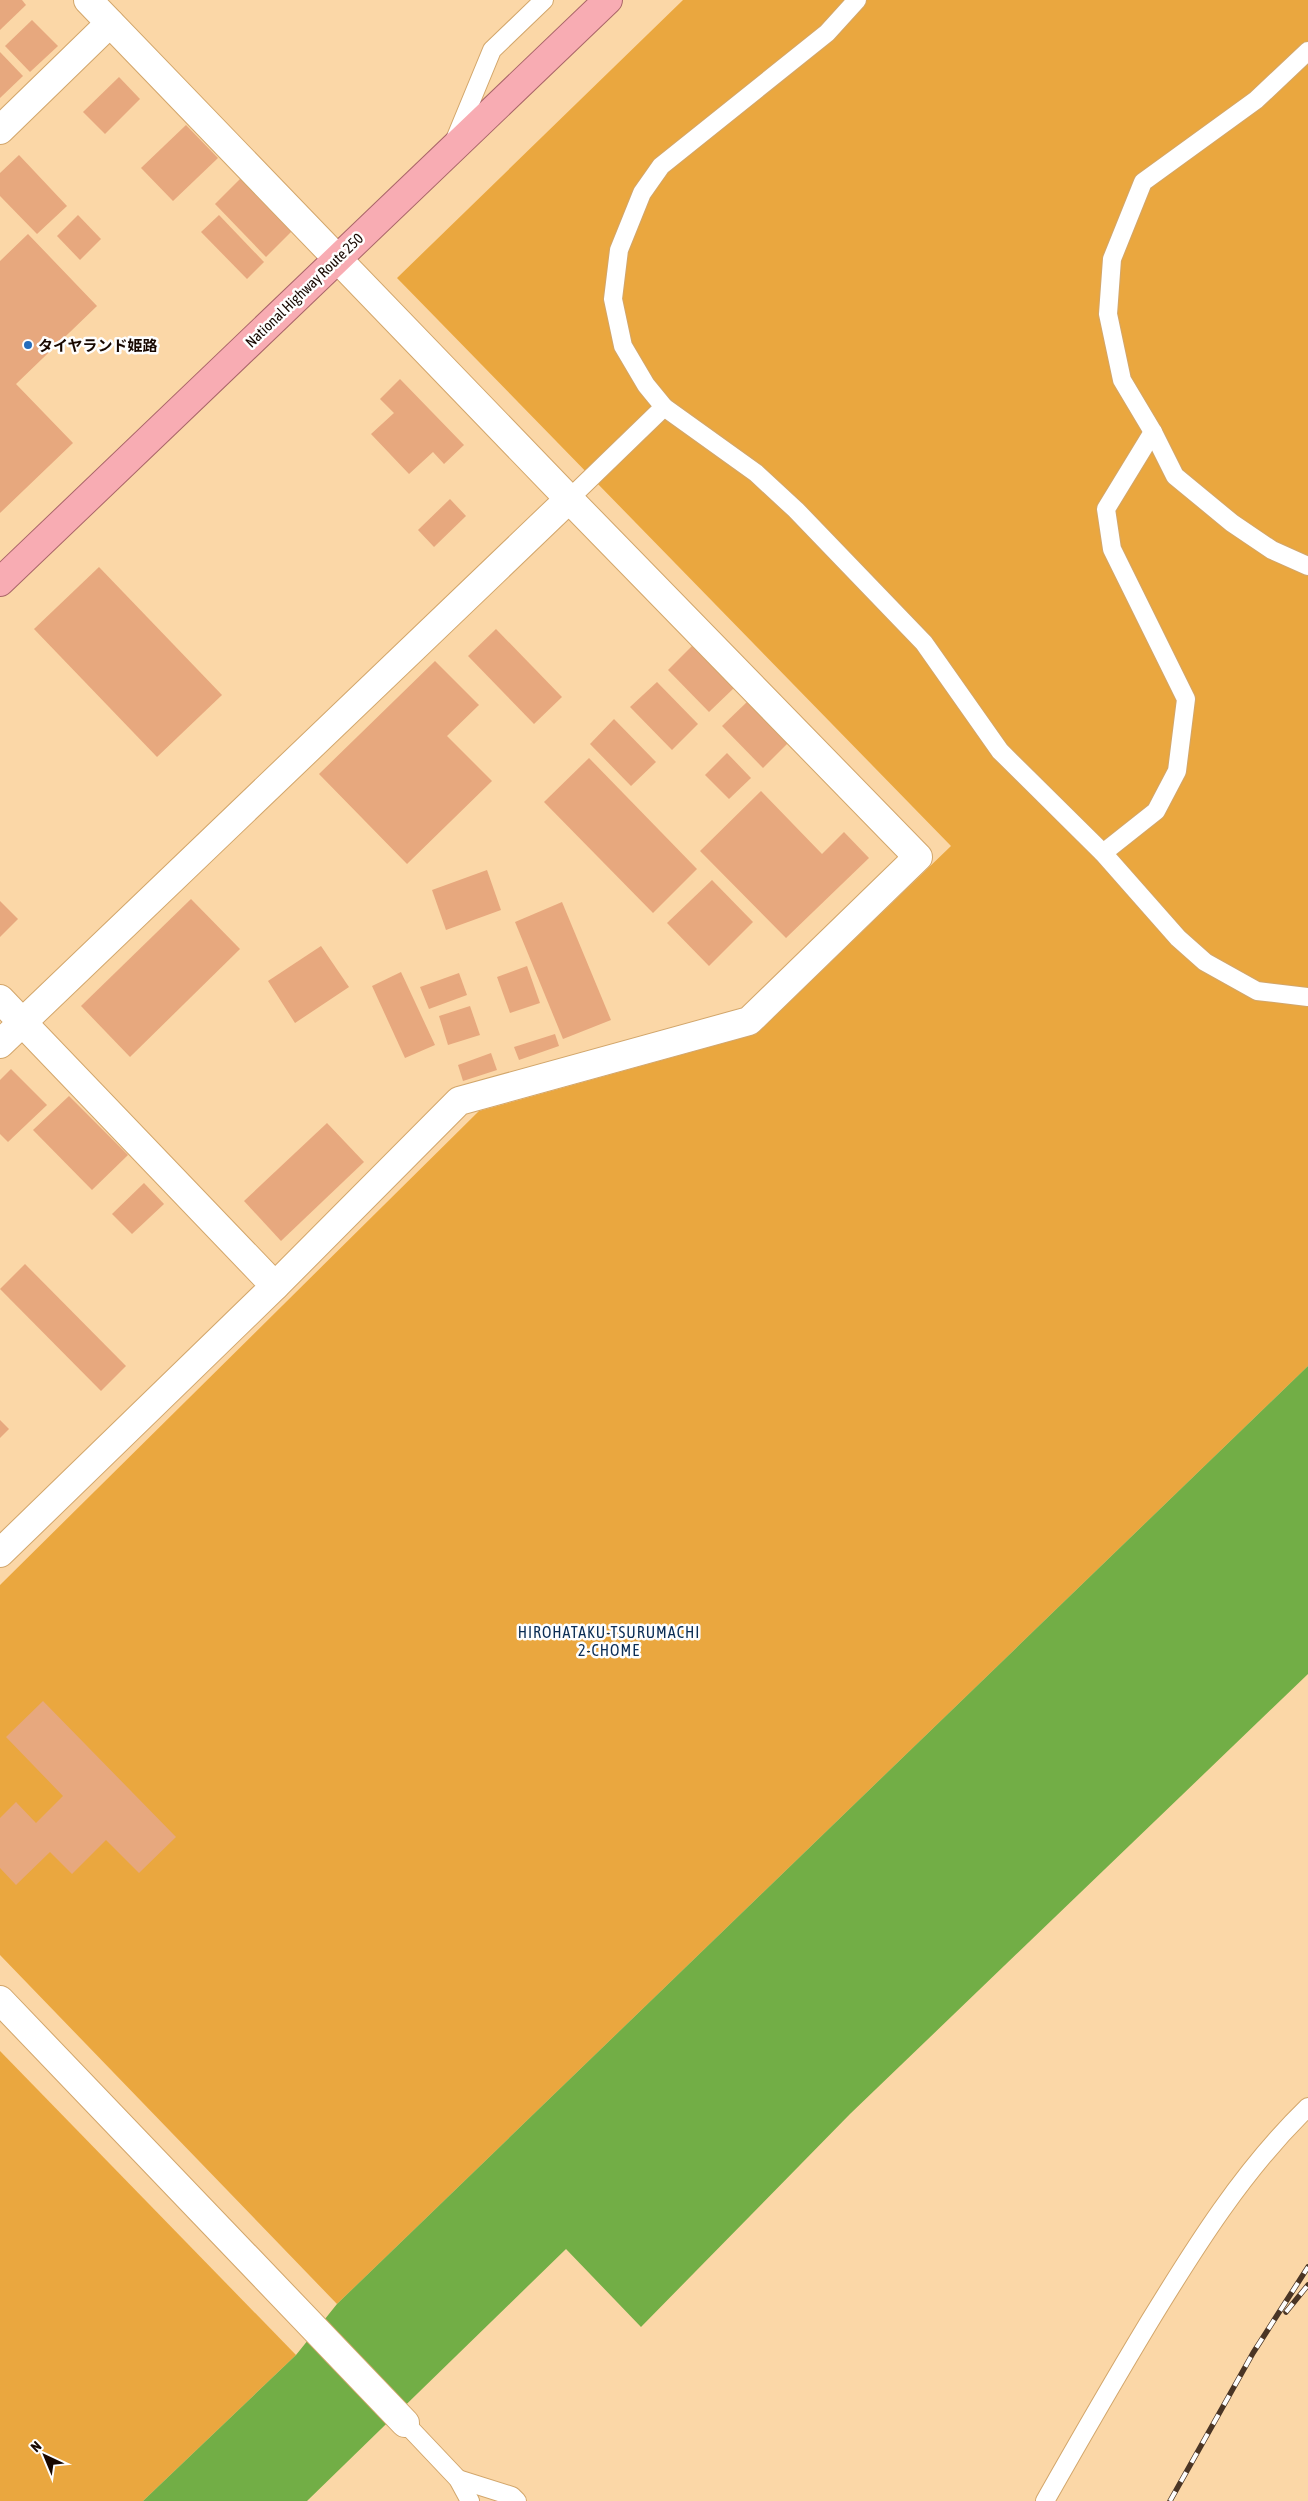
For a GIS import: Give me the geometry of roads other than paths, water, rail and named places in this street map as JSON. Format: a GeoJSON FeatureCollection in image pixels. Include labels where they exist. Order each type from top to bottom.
{"type":"FeatureCollection","features":[{"type":"Feature","properties":{"kind":"highway","name":"National Highway Route 250"},"geometry":{"type":"LineString","coordinates":[[0,582],[608,0]]}},
{"type":"Feature","properties":{"kind":"street"},"geometry":{"type":"LineString","coordinates":[[0,1553],[275,1286],[459,1101],[749,1020],[918,857],[569,499],[88,0]]}},
{"type":"Feature","properties":{"kind":"street"},"geometry":{"type":"LineString","coordinates":[[0,130],[110,24]]}},
{"type":"Feature","properties":{"kind":"street"},"geometry":{"type":"LineString","coordinates":[[0,1044],[569,499]]}},
{"type":"Feature","properties":{"kind":"street"},"geometry":{"type":"LineString","coordinates":[[0,999],[275,1286]]}},
{"type":"Feature","properties":{"kind":"street"},"geometry":{"type":"LineString","coordinates":[[0,2000],[405,2423]]}},
{"type":"Feature","properties":{"kind":"lane"},"geometry":{"type":"LineString","coordinates":[[450,151],[492,50],[544,0]]}},
{"type":"Feature","properties":{"kind":"lane"},"geometry":{"type":"LineString","coordinates":[[858,0],[827,33],[662,166],[642,194],[619,250],[613,299],[622,346],[646,385],[664,407],[756,473],[796,510],[924,644],[1000,751],[1103,853],[1178,938],[1206,962],[1257,991],[1308,997]]}},
{"type":"Feature","properties":{"kind":"lane"},"geometry":{"type":"LineString","coordinates":[[1308,51],[1256,100],[1143,182],[1112,259],[1108,314],[1122,380],[1153,432],[1175,476],[1232,523],[1272,550],[1308,566]]}},
{"type":"Feature","properties":{"kind":"lane"},"geometry":{"type":"LineString","coordinates":[[569,499],[664,407]]}},
{"type":"Feature","properties":{"kind":"lane"},"geometry":{"type":"LineString","coordinates":[[1103,853],[1156,811],[1177,771],[1186,699],[1112,549],[1106,509],[1153,432]]}},
{"type":"Feature","properties":{"kind":"lane"},"geometry":{"type":"LineString","coordinates":[[1045,2501],[1092,2417],[1200,2238],[1279,2135],[1308,2107]]}},
{"type":"Feature","properties":{"kind":"lane"},"geometry":{"type":"LineString","coordinates":[[405,2423],[458,2479],[470,2501]]}},
{"type":"Feature","properties":{"kind":"lane"},"geometry":{"type":"LineString","coordinates":[[458,2479],[512,2496],[517,2501]]}},
{"type":"Feature","properties":{"kind":"railway"},"geometry":{"type":"LineString","coordinates":[[1170,2501],[1253,2353],[1308,2267]]}},
{"type":"Feature","properties":{"kind":"railway"},"geometry":{"type":"LineString","coordinates":[[1286,2312],[1308,2285]]}},
{"type":"Feature","properties":{"kind":"place","name":"タイヤランド姫路"},"geometry":{"type":"Point","coordinates":[28,345]}},
{"type":"Feature","properties":{"kind":"district","name":"HIROHATAKU-TSURUMACHI 2-CHOME"},"geometry":{"type":"Point","coordinates":[609,1641]}}]}
